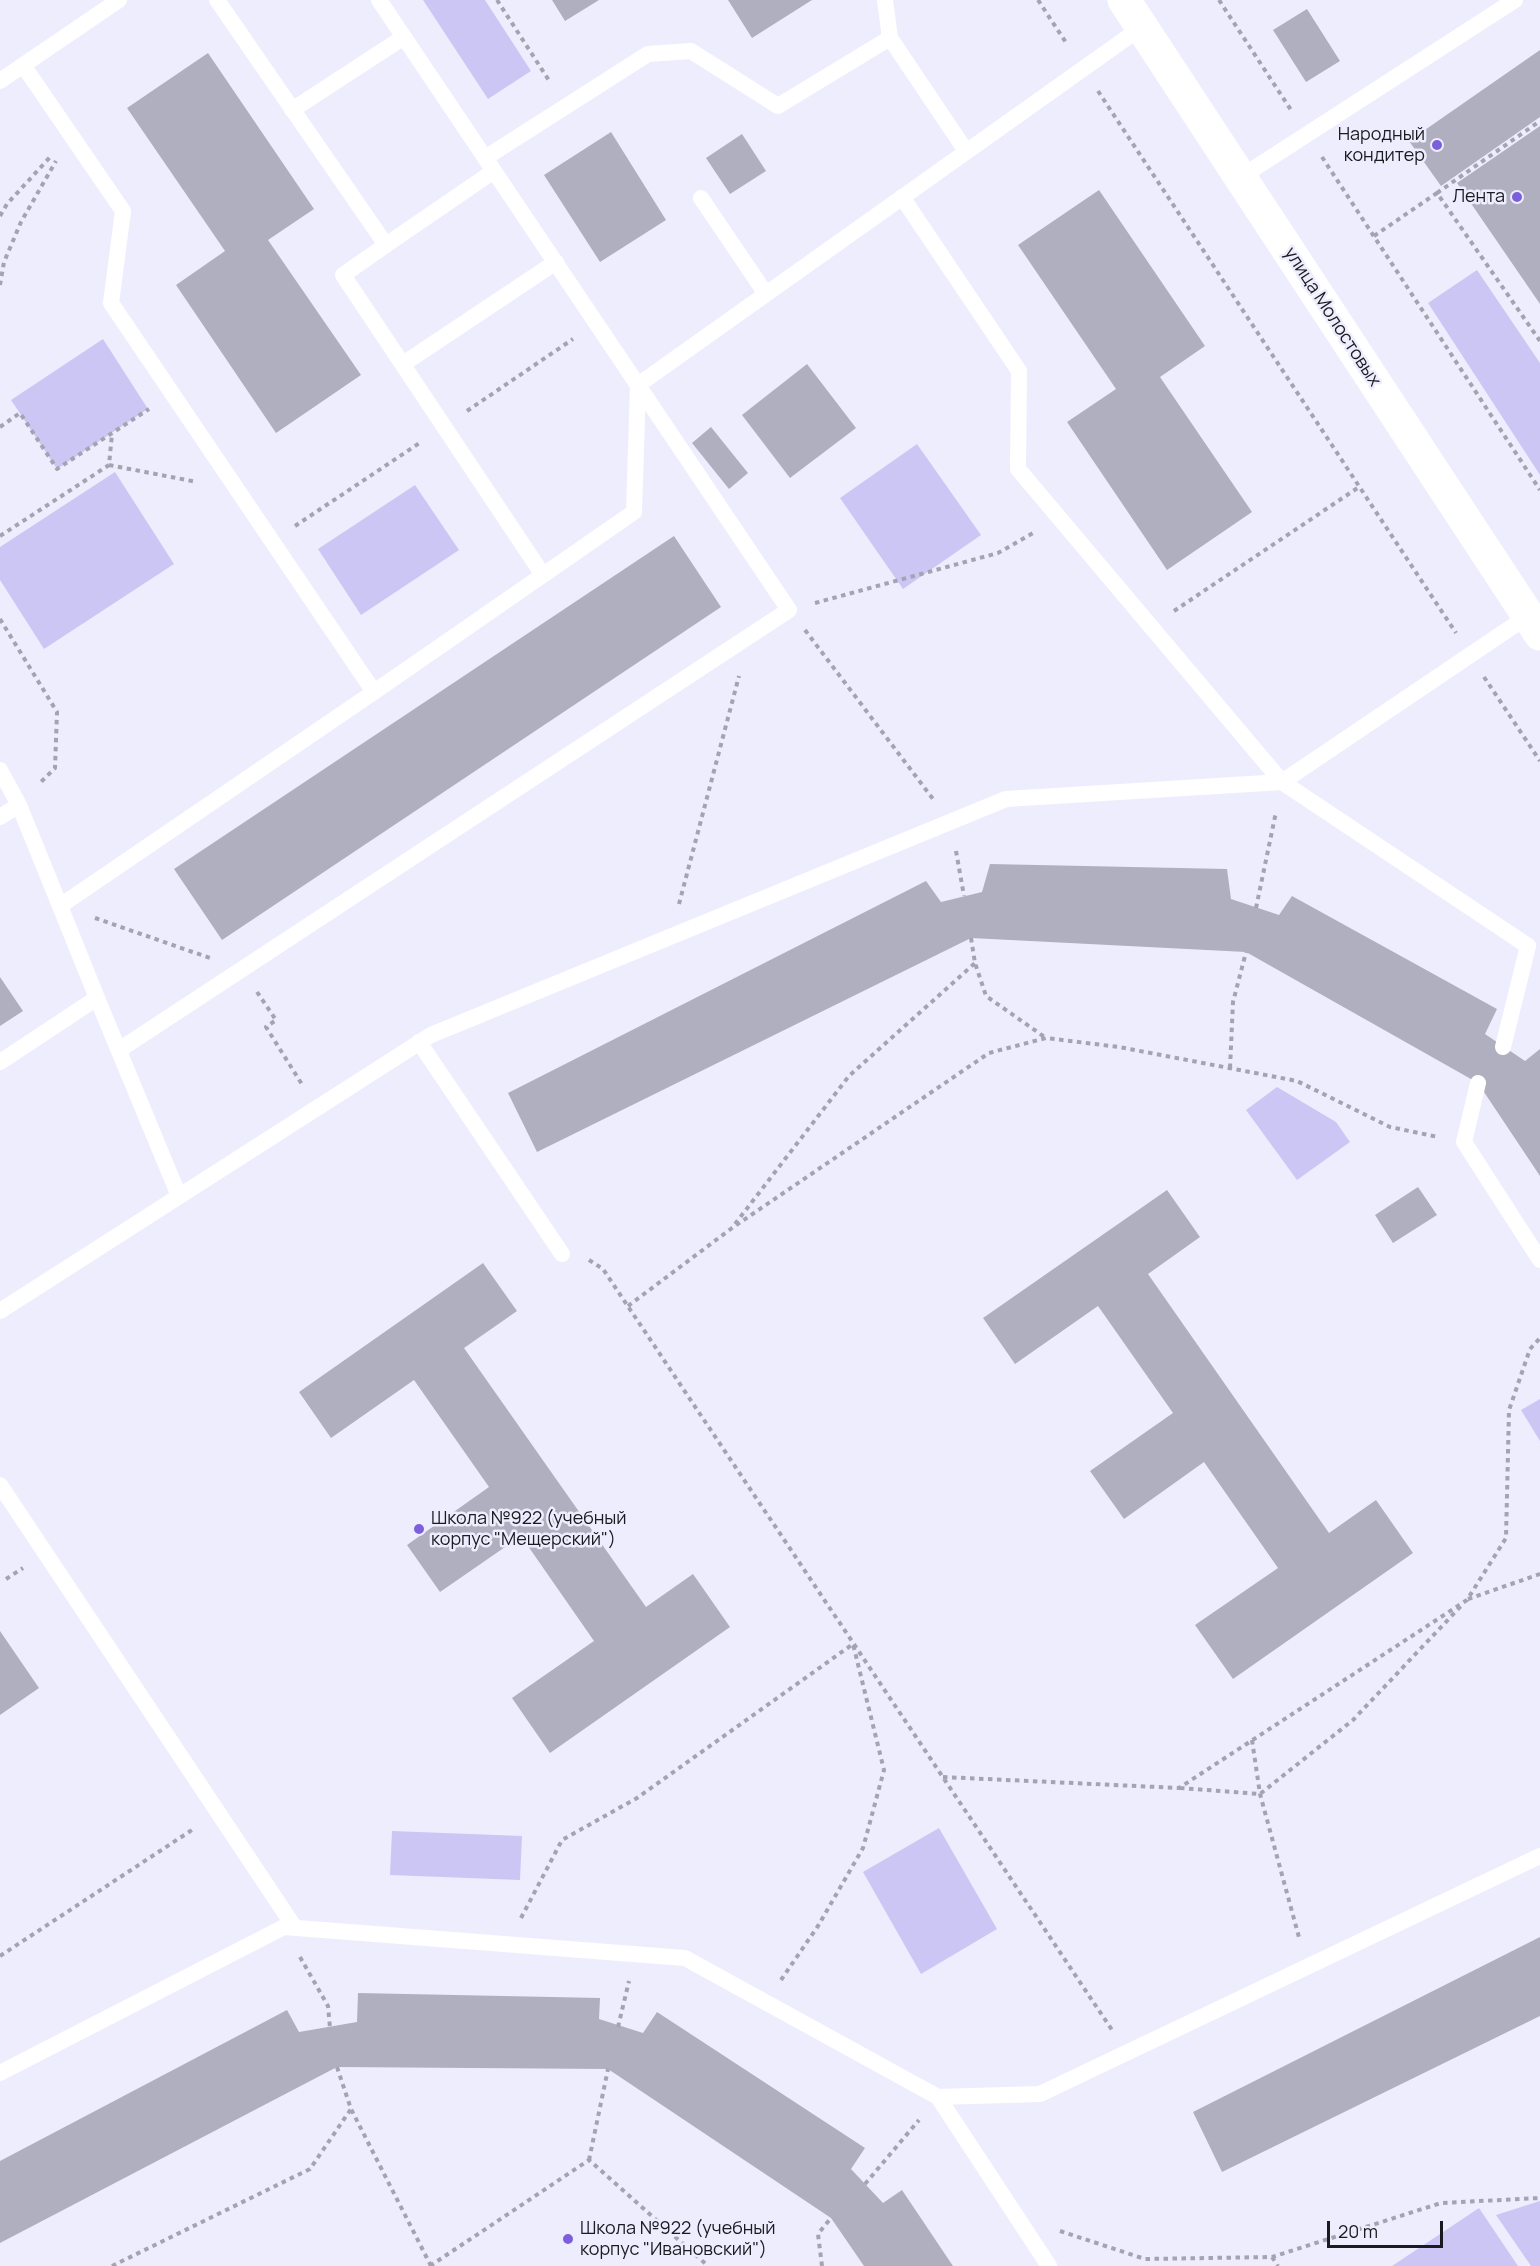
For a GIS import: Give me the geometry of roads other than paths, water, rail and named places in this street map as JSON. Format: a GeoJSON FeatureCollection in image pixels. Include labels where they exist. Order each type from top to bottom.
{"type":"FeatureCollection","features":[{"type":"Feature","properties":{"kind":"street","name":"улица Молостовых"},"geometry":{"type":"LineString","coordinates":[[1133,13],[1534,625]]}},
{"type":"Feature","properties":{"kind":"lane"},"geometry":{"type":"LineString","coordinates":[[0,81],[119,0]]}},
{"type":"Feature","properties":{"kind":"lane"},"geometry":{"type":"LineString","coordinates":[[217,0],[386,245],[380,249]]}},
{"type":"Feature","properties":{"kind":"lane"},"geometry":{"type":"LineString","coordinates":[[118,1050],[789,610],[379,0]]}},
{"type":"Feature","properties":{"kind":"lane"},"geometry":{"type":"LineString","coordinates":[[885,0],[890,38],[966,151]]}},
{"type":"Feature","properties":{"kind":"lane"},"geometry":{"type":"LineString","coordinates":[[1240,177],[1515,0]]}},
{"type":"Feature","properties":{"kind":"lane"},"geometry":{"type":"LineString","coordinates":[[638,385],[1083,68],[1133,13]]}},
{"type":"Feature","properties":{"kind":"lane"},"geometry":{"type":"LineString","coordinates":[[292,110],[404,37]]}},
{"type":"Feature","properties":{"kind":"lane"},"geometry":{"type":"LineString","coordinates":[[543,575],[344,275],[566,106],[648,54],[691,51],[778,106],[890,38]]}},
{"type":"Feature","properties":{"kind":"lane"},"geometry":{"type":"LineString","coordinates":[[23,65],[123,211],[111,303],[375,692]]}},
{"type":"Feature","properties":{"kind":"lane"},"geometry":{"type":"LineString","coordinates":[[902,197],[1019,371],[1018,469],[1282,782],[1528,946],[1503,1047]]}},
{"type":"Feature","properties":{"kind":"lane"},"geometry":{"type":"LineString","coordinates":[[701,198],[766,294]]}},
{"type":"Feature","properties":{"kind":"lane"},"geometry":{"type":"LineString","coordinates":[[403,364],[555,262]]}},
{"type":"Feature","properties":{"kind":"lane"},"geometry":{"type":"LineString","coordinates":[[60,906],[375,692],[634,512],[638,385]]}},
{"type":"Feature","properties":{"kind":"lane"},"geometry":{"type":"LineString","coordinates":[[0,1311],[431,1035],[1006,800],[1282,782],[1469,654],[1534,625]]}},
{"type":"Feature","properties":{"kind":"lane"},"geometry":{"type":"LineString","coordinates":[[0,770],[20,805],[178,1197]]}},
{"type":"Feature","properties":{"kind":"lane"},"geometry":{"type":"LineString","coordinates":[[0,817],[20,805]]}},
{"type":"Feature","properties":{"kind":"lane"},"geometry":{"type":"LineString","coordinates":[[0,1062],[97,998]]}},
{"type":"Feature","properties":{"kind":"lane"},"geometry":{"type":"LineString","coordinates":[[419,1042],[562,1254]]}},
{"type":"Feature","properties":{"kind":"lane"},"geometry":{"type":"LineString","coordinates":[[1478,1083],[1464,1142],[1540,1260]]}},
{"type":"Feature","properties":{"kind":"lane"},"geometry":{"type":"LineString","coordinates":[[0,1485],[290,1928]]}},
{"type":"Feature","properties":{"kind":"lane"},"geometry":{"type":"LineString","coordinates":[[938,2097],[1040,2094],[1540,1856]]}},
{"type":"Feature","properties":{"kind":"lane"},"geometry":{"type":"LineString","coordinates":[[0,2073],[290,1928],[685,1958],[938,2097],[1048,2266]]}},
{"type":"Feature","properties":{"kind":"place","name":"Народный кондитер"},"geometry":{"type":"Point","coordinates":[1437,145]}},
{"type":"Feature","properties":{"kind":"place","name":"Лента"},"geometry":{"type":"Point","coordinates":[1517,197]}},
{"type":"Feature","properties":{"kind":"place","name":"Школа №922 (учебный корпус \"Мещерский\")"},"geometry":{"type":"Point","coordinates":[419,1529]}},
{"type":"Feature","properties":{"kind":"place","name":"Школа №922 (учебный корпус \"Ивановский\")"},"geometry":{"type":"Point","coordinates":[568,2239]}}]}
